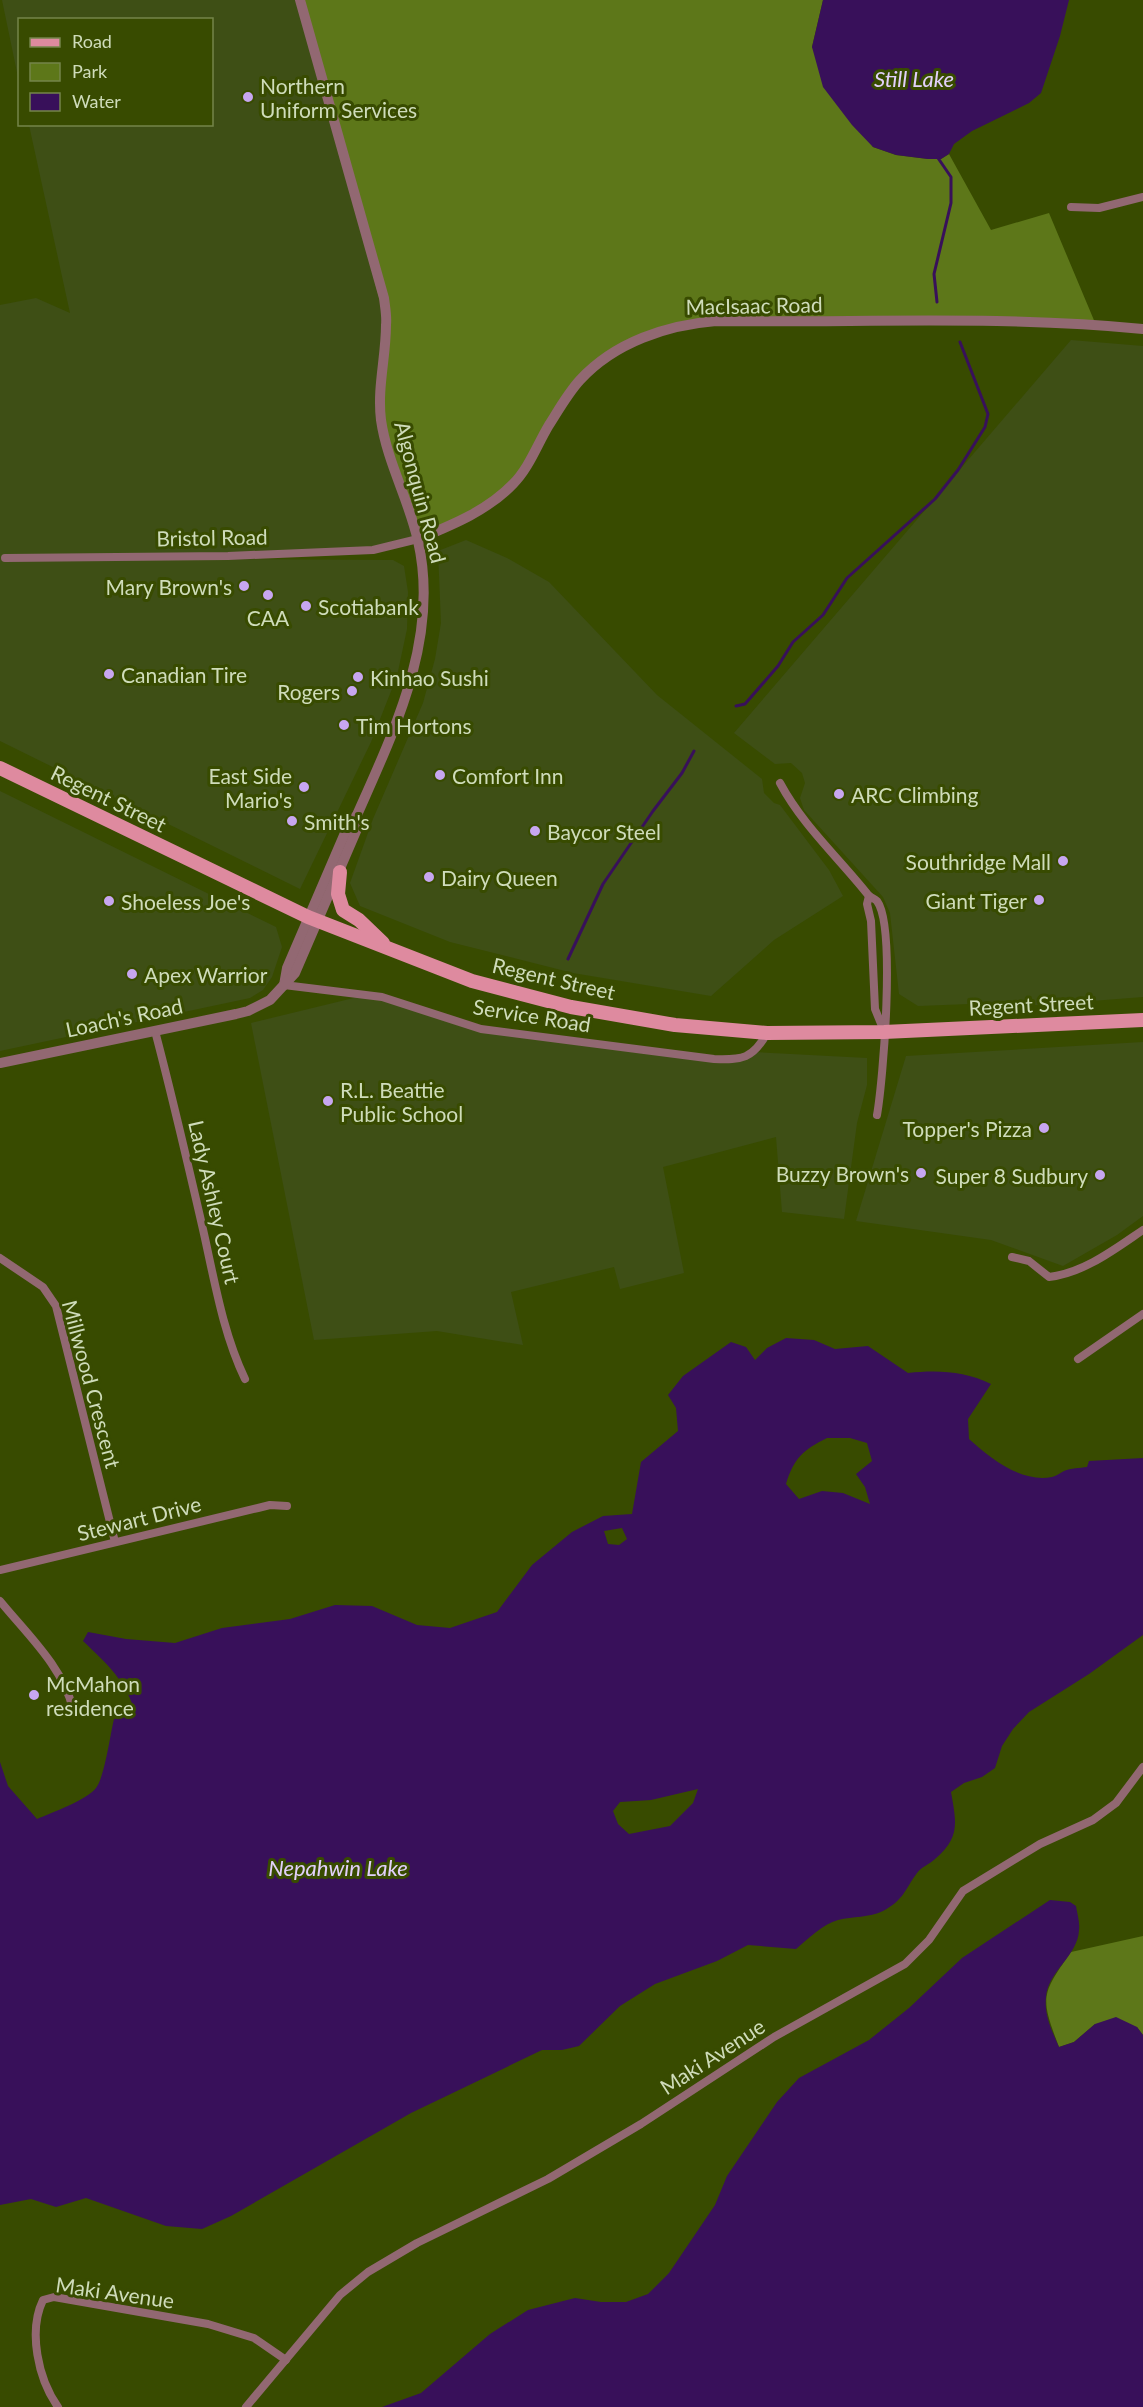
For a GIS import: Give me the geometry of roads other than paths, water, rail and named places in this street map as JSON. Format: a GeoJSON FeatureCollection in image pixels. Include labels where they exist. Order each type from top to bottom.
{"type":"FeatureCollection","features":[{"type":"Feature","properties":{"kind":"main road","name":"Regent Street"},"geometry":{"type":"LineString","coordinates":[[0,768],[313,919],[472,981],[571,1007],[675,1025],[767,1033],[884,1032],[1143,1020]]}},
{"type":"Feature","properties":{"kind":"main road"},"geometry":{"type":"LineString","coordinates":[[340,872],[338,894],[343,910],[359,920],[389,949]]}},
{"type":"Feature","properties":{"kind":"street","name":"Algonquin Road"},"geometry":{"type":"LineString","coordinates":[[300,0],[384,298],[386,324],[380,395],[381,418],[385,445],[418,539],[425,591],[422,635],[413,673],[357,815],[348,826],[313,919]]}},
{"type":"Feature","properties":{"kind":"street"},"geometry":{"type":"LineString","coordinates":[[1071,207],[1099,208],[1143,197]]}},
{"type":"Feature","properties":{"kind":"street","name":"MacIsaac Road"},"geometry":{"type":"LineString","coordinates":[[418,539],[457,523],[492,503],[514,483],[527,466],[548,426],[580,380],[610,356],[662,330],[689,323],[716,321],[980,322],[1096,325],[1143,330]]}},
{"type":"Feature","properties":{"kind":"street","name":"Bristol Road"},"geometry":{"type":"LineString","coordinates":[[6,558],[228,555],[373,550],[418,539]]}},
{"type":"Feature","properties":{"kind":"street"},"geometry":{"type":"LineString","coordinates":[[780,783],[803,820],[869,896],[867,904],[871,921],[875,1009],[884,1032],[883,1079],[877,1116]]}},
{"type":"Feature","properties":{"kind":"street","name":"Algonquin Road"},"geometry":{"type":"LineString","coordinates":[[313,919],[340,872],[357,829],[357,815]]}},
{"type":"Feature","properties":{"kind":"street"},"geometry":{"type":"LineString","coordinates":[[284,985],[287,968],[313,919]]}},
{"type":"Feature","properties":{"kind":"street","name":"Loach's Road"},"geometry":{"type":"LineString","coordinates":[[0,1064],[248,1011],[270,1000],[284,985]]}},
{"type":"Feature","properties":{"kind":"street","name":"Service Road"},"geometry":{"type":"LineString","coordinates":[[284,985],[382,997],[481,1029],[714,1059],[737,1060],[755,1052],[767,1033]]}},
{"type":"Feature","properties":{"kind":"street","name":"Lady Ashley Court"},"geometry":{"type":"LineString","coordinates":[[155,1030],[181,1131],[222,1316],[235,1358],[245,1379]]}},
{"type":"Feature","properties":{"kind":"street"},"geometry":{"type":"LineString","coordinates":[[1012,1257],[1029,1261],[1049,1278],[1062,1276],[1081,1269],[1143,1230]]}},
{"type":"Feature","properties":{"kind":"street","name":"Millwood Crescent"},"geometry":{"type":"LineString","coordinates":[[0,1258],[43,1287],[56,1306],[115,1542]]}},
{"type":"Feature","properties":{"kind":"street"},"geometry":{"type":"LineString","coordinates":[[1078,1359],[1143,1314]]}},
{"type":"Feature","properties":{"kind":"street","name":"Stewart Drive"},"geometry":{"type":"LineString","coordinates":[[0,1570],[258,1508],[287,1506]]}},
{"type":"Feature","properties":{"kind":"street"},"geometry":{"type":"LineString","coordinates":[[0,1601],[58,1672],[70,1696],[73,1709]]}},
{"type":"Feature","properties":{"kind":"street","name":"Maki Avenue"},"geometry":{"type":"LineString","coordinates":[[246,2407],[340,2295],[368,2272],[417,2243],[548,2179],[640,2124],[774,2037],[905,1964],[929,1940],[963,1891],[1040,1844],[1093,1820],[1116,1803],[1143,1767]]}},
{"type":"Feature","properties":{"kind":"street","name":"Maki Avenue"},"geometry":{"type":"LineString","coordinates":[[58,2407],[48,2393],[39,2366],[36,2315],[43,2300],[54,2297],[208,2324],[254,2338],[286,2360]]}},
{"type":"Feature","properties":{"kind":"water","name":"Still Lake"},"geometry":{"type":"Polygon","coordinates":[[[823,0],[1069,0],[1041,93],[1029,103],[972,131],[954,144],[949,154],[941,159],[928,159],[896,155],[873,147],[852,125],[823,87],[812,47],[823,0]]]}},
{"type":"Feature","properties":{"kind":"water","name":"Nepahwin Lake"},"geometry":{"type":"Polygon","coordinates":[[[786,1338],[814,1340],[835,1349],[868,1346],[908,1373],[951,1373],[971,1376],[991,1384],[968,1419],[969,1439],[996,1461],[1018,1473],[1040,1478],[1052,1477],[1067,1470],[1087,1467],[1089,1461],[1143,1458],[1143,1635],[1089,1674],[1029,1712],[1013,1729],[1002,1746],[995,1768],[951,1792],[955,1828],[949,1843],[935,1859],[919,1871],[900,1898],[883,1911],[832,1922],[796,1949],[748,1945],[717,1961],[655,1984],[620,2006],[579,2046],[562,2050],[542,2050],[411,2113],[231,2216],[202,2229],[166,2226],[86,2198],[56,2207],[31,2199],[0,2205],[0,1762],[8,1786],[37,1819],[77,1802],[96,1788],[105,1765],[114,1719],[135,1714],[122,1683],[108,1665],[83,1641],[88,1632],[126,1639],[175,1643],[222,1628],[290,1619],[335,1605],[372,1606],[417,1625],[450,1628],[497,1612],[532,1565],[572,1532],[603,1516],[632,1514],[641,1462],[678,1431],[676,1408],[668,1395],[683,1376],[731,1342],[746,1347],[755,1360],[767,1348],[786,1338]],[[827,1438],[800,1456],[786,1484],[799,1499],[822,1491],[843,1493],[870,1504],[865,1487],[856,1474],[872,1461],[867,1443],[850,1438],[827,1438]],[[622,1528],[604,1531],[608,1544],[619,1545],[627,1539],[622,1528]],[[698,1789],[651,1800],[620,1802],[613,1811],[618,1824],[629,1834],[670,1826],[693,1803],[698,1789]]]}},
{"type":"Feature","properties":{"kind":"water"},"geometry":{"type":"Polygon","coordinates":[[[1050,1900],[1070,1902],[1076,1906],[1079,1924],[1074,1948],[1052,1979],[1046,1997],[1047,2017],[1059,2047],[1074,2042],[1095,2024],[1116,2017],[1137,2027],[1143,2035],[1143,2407],[382,2407],[421,2393],[490,2334],[528,2310],[575,2298],[601,2302],[626,2302],[648,2294],[669,2273],[715,2205],[727,2176],[777,2102],[799,2078],[869,2040],[909,2008],[962,1958],[1050,1900]]]}},
{"type":"Feature","properties":{"kind":"waterway"},"geometry":{"type":"LineString","coordinates":[[937,302],[934,274],[951,203],[951,177],[938,158]]}},
{"type":"Feature","properties":{"kind":"waterway"},"geometry":{"type":"LineString","coordinates":[[736,706],[745,704],[778,666],[793,642],[823,615],[847,578],[935,499],[958,470],[985,427],[988,414],[960,342]]}},
{"type":"Feature","properties":{"kind":"waterway"},"geometry":{"type":"LineString","coordinates":[[568,959],[603,884],[682,773],[694,751]]}},
{"type":"Feature","properties":{"kind":"place","name":"Northern Uniform Services"},"geometry":{"type":"Point","coordinates":[248,97]}},
{"type":"Feature","properties":{"kind":"place","name":"Mary Brown's"},"geometry":{"type":"Point","coordinates":[244,586]}},
{"type":"Feature","properties":{"kind":"place","name":"CAA"},"geometry":{"type":"Point","coordinates":[268,595]}},
{"type":"Feature","properties":{"kind":"place","name":"Scotiabank"},"geometry":{"type":"Point","coordinates":[306,606]}},
{"type":"Feature","properties":{"kind":"place","name":"Canadian Tire"},"geometry":{"type":"Point","coordinates":[109,674]}},
{"type":"Feature","properties":{"kind":"place","name":"Kinhao Sushi"},"geometry":{"type":"Point","coordinates":[358,677]}},
{"type":"Feature","properties":{"kind":"place","name":"Rogers"},"geometry":{"type":"Point","coordinates":[352,691]}},
{"type":"Feature","properties":{"kind":"place","name":"Tim Hortons"},"geometry":{"type":"Point","coordinates":[344,725]}},
{"type":"Feature","properties":{"kind":"place","name":"Comfort Inn"},"geometry":{"type":"Point","coordinates":[440,775]}},
{"type":"Feature","properties":{"kind":"place","name":"East Side Mario's"},"geometry":{"type":"Point","coordinates":[304,787]}},
{"type":"Feature","properties":{"kind":"place","name":"ARC Climbing"},"geometry":{"type":"Point","coordinates":[839,794]}},
{"type":"Feature","properties":{"kind":"place","name":"Smith's"},"geometry":{"type":"Point","coordinates":[292,821]}},
{"type":"Feature","properties":{"kind":"place","name":"Baycor Steel"},"geometry":{"type":"Point","coordinates":[535,831]}},
{"type":"Feature","properties":{"kind":"place","name":"Southridge Mall"},"geometry":{"type":"Point","coordinates":[1063,861]}},
{"type":"Feature","properties":{"kind":"place","name":"Dairy Queen"},"geometry":{"type":"Point","coordinates":[429,877]}},
{"type":"Feature","properties":{"kind":"place","name":"Giant Tiger"},"geometry":{"type":"Point","coordinates":[1039,900]}},
{"type":"Feature","properties":{"kind":"place","name":"Shoeless Joe's"},"geometry":{"type":"Point","coordinates":[109,901]}},
{"type":"Feature","properties":{"kind":"place","name":"Apex Warrior"},"geometry":{"type":"Point","coordinates":[132,974]}},
{"type":"Feature","properties":{"kind":"place","name":"R.L. Beattie Public School"},"geometry":{"type":"Point","coordinates":[328,1101]}},
{"type":"Feature","properties":{"kind":"place","name":"Topper's Pizza"},"geometry":{"type":"Point","coordinates":[1044,1128]}},
{"type":"Feature","properties":{"kind":"place","name":"Buzzy Brown's"},"geometry":{"type":"Point","coordinates":[921,1173]}},
{"type":"Feature","properties":{"kind":"place","name":"Super 8 Sudbury"},"geometry":{"type":"Point","coordinates":[1100,1175]}},
{"type":"Feature","properties":{"kind":"place","name":"McMahon residence"},"geometry":{"type":"Point","coordinates":[34,1695]}}]}
